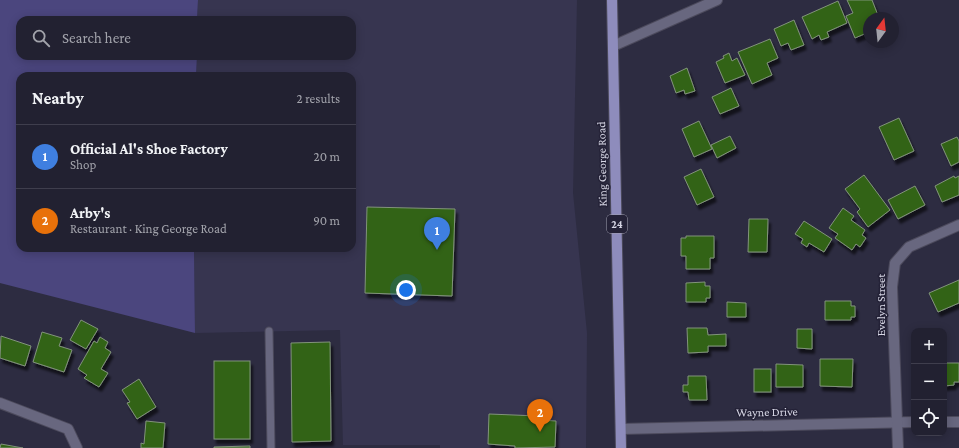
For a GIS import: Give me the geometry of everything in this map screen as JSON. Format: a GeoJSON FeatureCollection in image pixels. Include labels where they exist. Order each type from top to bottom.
{"type":"FeatureCollection","features":[{"type":"Feature","properties":{"kind":"main road","name":"King George Road"},"geometry":{"type":"LineString","coordinates":[[612,0],[621,448]]}},
{"type":"Feature","properties":{"kind":"street"},"geometry":{"type":"LineString","coordinates":[[612,46],[717,0]]}},
{"type":"Feature","properties":{"kind":"street","name":"Evelyn Street"},"geometry":{"type":"LineString","coordinates":[[898,448],[892,287],[895,263],[909,247],[959,225]]}},
{"type":"Feature","properties":{"kind":"street"},"geometry":{"type":"LineString","coordinates":[[0,403],[68,429],[77,448]]}},
{"type":"Feature","properties":{"kind":"street","name":"Wayne Drive"},"geometry":{"type":"LineString","coordinates":[[621,429],[911,422]]}},
{"type":"Feature","properties":{"kind":"street"},"geometry":{"type":"LineString","coordinates":[[947,422],[959,422]]}},
{"type":"Feature","properties":{"kind":"lane"},"geometry":{"type":"LineString","coordinates":[[269,331],[271,448]]}},
{"type":"Feature","properties":{"kind":"shaded area"},"geometry":{"type":"Polygon","coordinates":[[[0,0],[198,0],[197,16],[16,16],[16,60],[197,60],[196,72],[16,72],[16,252],[194,252],[195,333],[0,283],[0,0]]]}},
{"type":"Feature","properties":{"kind":"shaded area"},"geometry":{"type":"Polygon","coordinates":[[[198,0],[577,0],[573,193],[587,333],[586,448],[440,448],[440,445],[343,445],[340,330],[195,333],[194,252],[356,252],[356,72],[196,72],[197,60],[356,60],[356,16],[197,16],[198,0]]]}},
{"type":"Feature","properties":{"kind":"building"},"geometry":{"type":"Polygon","coordinates":[[[847,0],[872,0],[877,12],[863,12],[863,35],[855,38],[846,16],[853,13],[847,0]]]}},
{"type":"Feature","properties":{"kind":"building"},"geometry":{"type":"Polygon","coordinates":[[[838,1],[847,23],[827,32],[829,37],[821,40],[819,35],[812,39],[802,17],[838,1]]]}},
{"type":"Feature","properties":{"kind":"building"},"geometry":{"type":"Polygon","coordinates":[[[794,20],[804,45],[791,50],[788,43],[781,46],[774,29],[794,20]]]}},
{"type":"Feature","properties":{"kind":"building"},"geometry":{"type":"Polygon","coordinates":[[[770,39],[778,58],[767,63],[772,75],[752,84],[738,52],[770,39]]]}},
{"type":"Feature","properties":{"kind":"building"},"geometry":{"type":"Polygon","coordinates":[[[729,53],[732,61],[737,58],[745,75],[725,83],[716,62],[724,58],[723,56],[729,53]]]}},
{"type":"Feature","properties":{"kind":"building"},"geometry":{"type":"Polygon","coordinates":[[[687,68],[695,91],[685,94],[684,90],[676,93],[670,76],[687,68]]]}},
{"type":"Feature","properties":{"kind":"building"},"geometry":{"type":"Polygon","coordinates":[[[731,88],[739,106],[720,114],[712,97],[731,88]]]}},
{"type":"Feature","properties":{"kind":"building"},"geometry":{"type":"Polygon","coordinates":[[[899,118],[914,151],[894,160],[879,127],[899,118]]]}},
{"type":"Feature","properties":{"kind":"building"},"geometry":{"type":"Polygon","coordinates":[[[699,121],[712,149],[694,157],[682,129],[699,121]]]}},
{"type":"Feature","properties":{"kind":"building"},"geometry":{"type":"Polygon","coordinates":[[[730,136],[736,148],[717,158],[711,145],[730,136]]]}},
{"type":"Feature","properties":{"kind":"building"},"geometry":{"type":"Polygon","coordinates":[[[957,137],[959,141],[959,162],[951,166],[941,144],[957,137]]]}},
{"type":"Feature","properties":{"kind":"building"},"geometry":{"type":"Polygon","coordinates":[[[701,169],[714,197],[697,205],[684,177],[701,169]]]}},
{"type":"Feature","properties":{"kind":"building"},"geometry":{"type":"Polygon","coordinates":[[[864,175],[890,210],[868,227],[857,212],[860,209],[845,189],[864,175]]]}},
{"type":"Feature","properties":{"kind":"building"},"geometry":{"type":"Polygon","coordinates":[[[954,176],[955,178],[959,176],[959,195],[942,202],[935,186],[954,176]]]}},
{"type":"Feature","properties":{"kind":"building"},"geometry":{"type":"Polygon","coordinates":[[[915,186],[925,205],[898,219],[888,200],[915,186]]]}},
{"type":"Feature","properties":{"kind":"building"},"geometry":{"type":"Polygon","coordinates":[[[367,207],[455,209],[452,296],[365,293],[367,207]]]}},
{"type":"Feature","properties":{"kind":"building"},"geometry":{"type":"Polygon","coordinates":[[[843,208],[854,216],[851,220],[865,230],[862,235],[866,238],[860,247],[856,244],[852,250],[835,238],[838,234],[829,228],[843,208]]]}},
{"type":"Feature","properties":{"kind":"building"},"geometry":{"type":"Polygon","coordinates":[[[749,219],[768,219],[767,252],[748,252],[749,219]]]}},
{"type":"Feature","properties":{"kind":"building"},"geometry":{"type":"Polygon","coordinates":[[[804,221],[832,239],[824,252],[809,243],[807,247],[801,243],[803,239],[795,234],[804,221]]]}},
{"type":"Feature","properties":{"kind":"building"},"geometry":{"type":"Polygon","coordinates":[[[686,236],[714,236],[714,258],[710,258],[710,269],[686,269],[686,256],[681,256],[681,238],[686,238],[686,236]]]}},
{"type":"Feature","properties":{"kind":"building"},"geometry":{"type":"Polygon","coordinates":[[[959,280],[959,303],[938,312],[929,293],[959,280]]]}},
{"type":"Feature","properties":{"kind":"building"},"geometry":{"type":"Polygon","coordinates":[[[705,282],[705,286],[710,286],[710,298],[706,298],[706,302],[686,302],[686,283],[705,282]]]}},
{"type":"Feature","properties":{"kind":"building"},"geometry":{"type":"Polygon","coordinates":[[[825,301],[851,301],[851,306],[855,306],[855,317],[851,317],[851,320],[825,320],[825,301]]]}},
{"type":"Feature","properties":{"kind":"building"},"geometry":{"type":"Polygon","coordinates":[[[727,302],[746,303],[746,317],[727,317],[727,302]]]}},
{"type":"Feature","properties":{"kind":"building"},"geometry":{"type":"Polygon","coordinates":[[[81,320],[98,329],[86,349],[70,340],[81,320]]]}},
{"type":"Feature","properties":{"kind":"building"},"geometry":{"type":"Polygon","coordinates":[[[687,328],[707,328],[708,335],[726,334],[726,346],[708,346],[708,352],[688,353],[687,328]]]}},
{"type":"Feature","properties":{"kind":"building"},"geometry":{"type":"Polygon","coordinates":[[[797,329],[812,329],[812,349],[797,348],[797,329]]]}},
{"type":"Feature","properties":{"kind":"building"},"geometry":{"type":"Polygon","coordinates":[[[42,332],[62,338],[59,346],[72,350],[64,372],[33,362],[42,332]]]}},
{"type":"Feature","properties":{"kind":"building"},"geometry":{"type":"Polygon","coordinates":[[[1,336],[31,346],[25,366],[0,358],[1,336]]]}},
{"type":"Feature","properties":{"kind":"building"},"geometry":{"type":"Polygon","coordinates":[[[100,337],[108,342],[105,348],[111,352],[101,369],[108,373],[99,387],[84,378],[87,375],[78,369],[94,341],[97,343],[100,337]]]}},
{"type":"Feature","properties":{"kind":"building"},"geometry":{"type":"Polygon","coordinates":[[[330,342],[331,441],[292,442],[291,343],[330,342]]]}},
{"type":"Feature","properties":{"kind":"building"},"geometry":{"type":"Polygon","coordinates":[[[820,359],[853,359],[852,387],[820,386],[820,359]]]}},
{"type":"Feature","properties":{"kind":"building"},"geometry":{"type":"Polygon","coordinates":[[[214,361],[250,361],[250,439],[214,439],[214,361]]]}},
{"type":"Feature","properties":{"kind":"building"},"geometry":{"type":"Polygon","coordinates":[[[947,363],[959,363],[959,382],[954,382],[954,385],[947,386],[947,363]]]}},
{"type":"Feature","properties":{"kind":"building"},"geometry":{"type":"Polygon","coordinates":[[[776,364],[803,365],[803,387],[776,387],[776,364]]]}},
{"type":"Feature","properties":{"kind":"building"},"geometry":{"type":"Polygon","coordinates":[[[754,369],[771,369],[771,392],[754,392],[754,369]]]}},
{"type":"Feature","properties":{"kind":"building"},"geometry":{"type":"Polygon","coordinates":[[[688,376],[706,376],[707,400],[689,400],[688,392],[683,392],[683,385],[688,385],[688,376]]]}},
{"type":"Feature","properties":{"kind":"building"},"geometry":{"type":"Polygon","coordinates":[[[139,379],[156,407],[137,419],[127,403],[130,402],[122,390],[139,379]]]}},
{"type":"Feature","properties":{"kind":"building"},"geometry":{"type":"Polygon","coordinates":[[[489,414],[538,416],[538,420],[556,421],[555,447],[515,448],[515,446],[488,444],[489,414]]]}},
{"type":"Feature","properties":{"kind":"building"},"geometry":{"type":"Polygon","coordinates":[[[146,421],[165,423],[163,448],[141,448],[141,443],[144,444],[146,421]]]}},
{"type":"Feature","properties":{"kind":"building"},"geometry":{"type":"Polygon","coordinates":[[[1,444],[23,448],[0,448],[1,444]]]}},
{"type":"Feature","properties":{"kind":"building"},"geometry":{"type":"Polygon","coordinates":[[[250,446],[250,448],[214,448],[214,447],[250,446]]]}},
{"type":"Feature","properties":{"kind":"place","name":"Official Al's Shoe Factory"},"geometry":{"type":"Point","coordinates":[437,250]}},
{"type":"Feature","properties":{"kind":"place","name":"Arby's"},"geometry":{"type":"Point","coordinates":[540,432]}}]}
